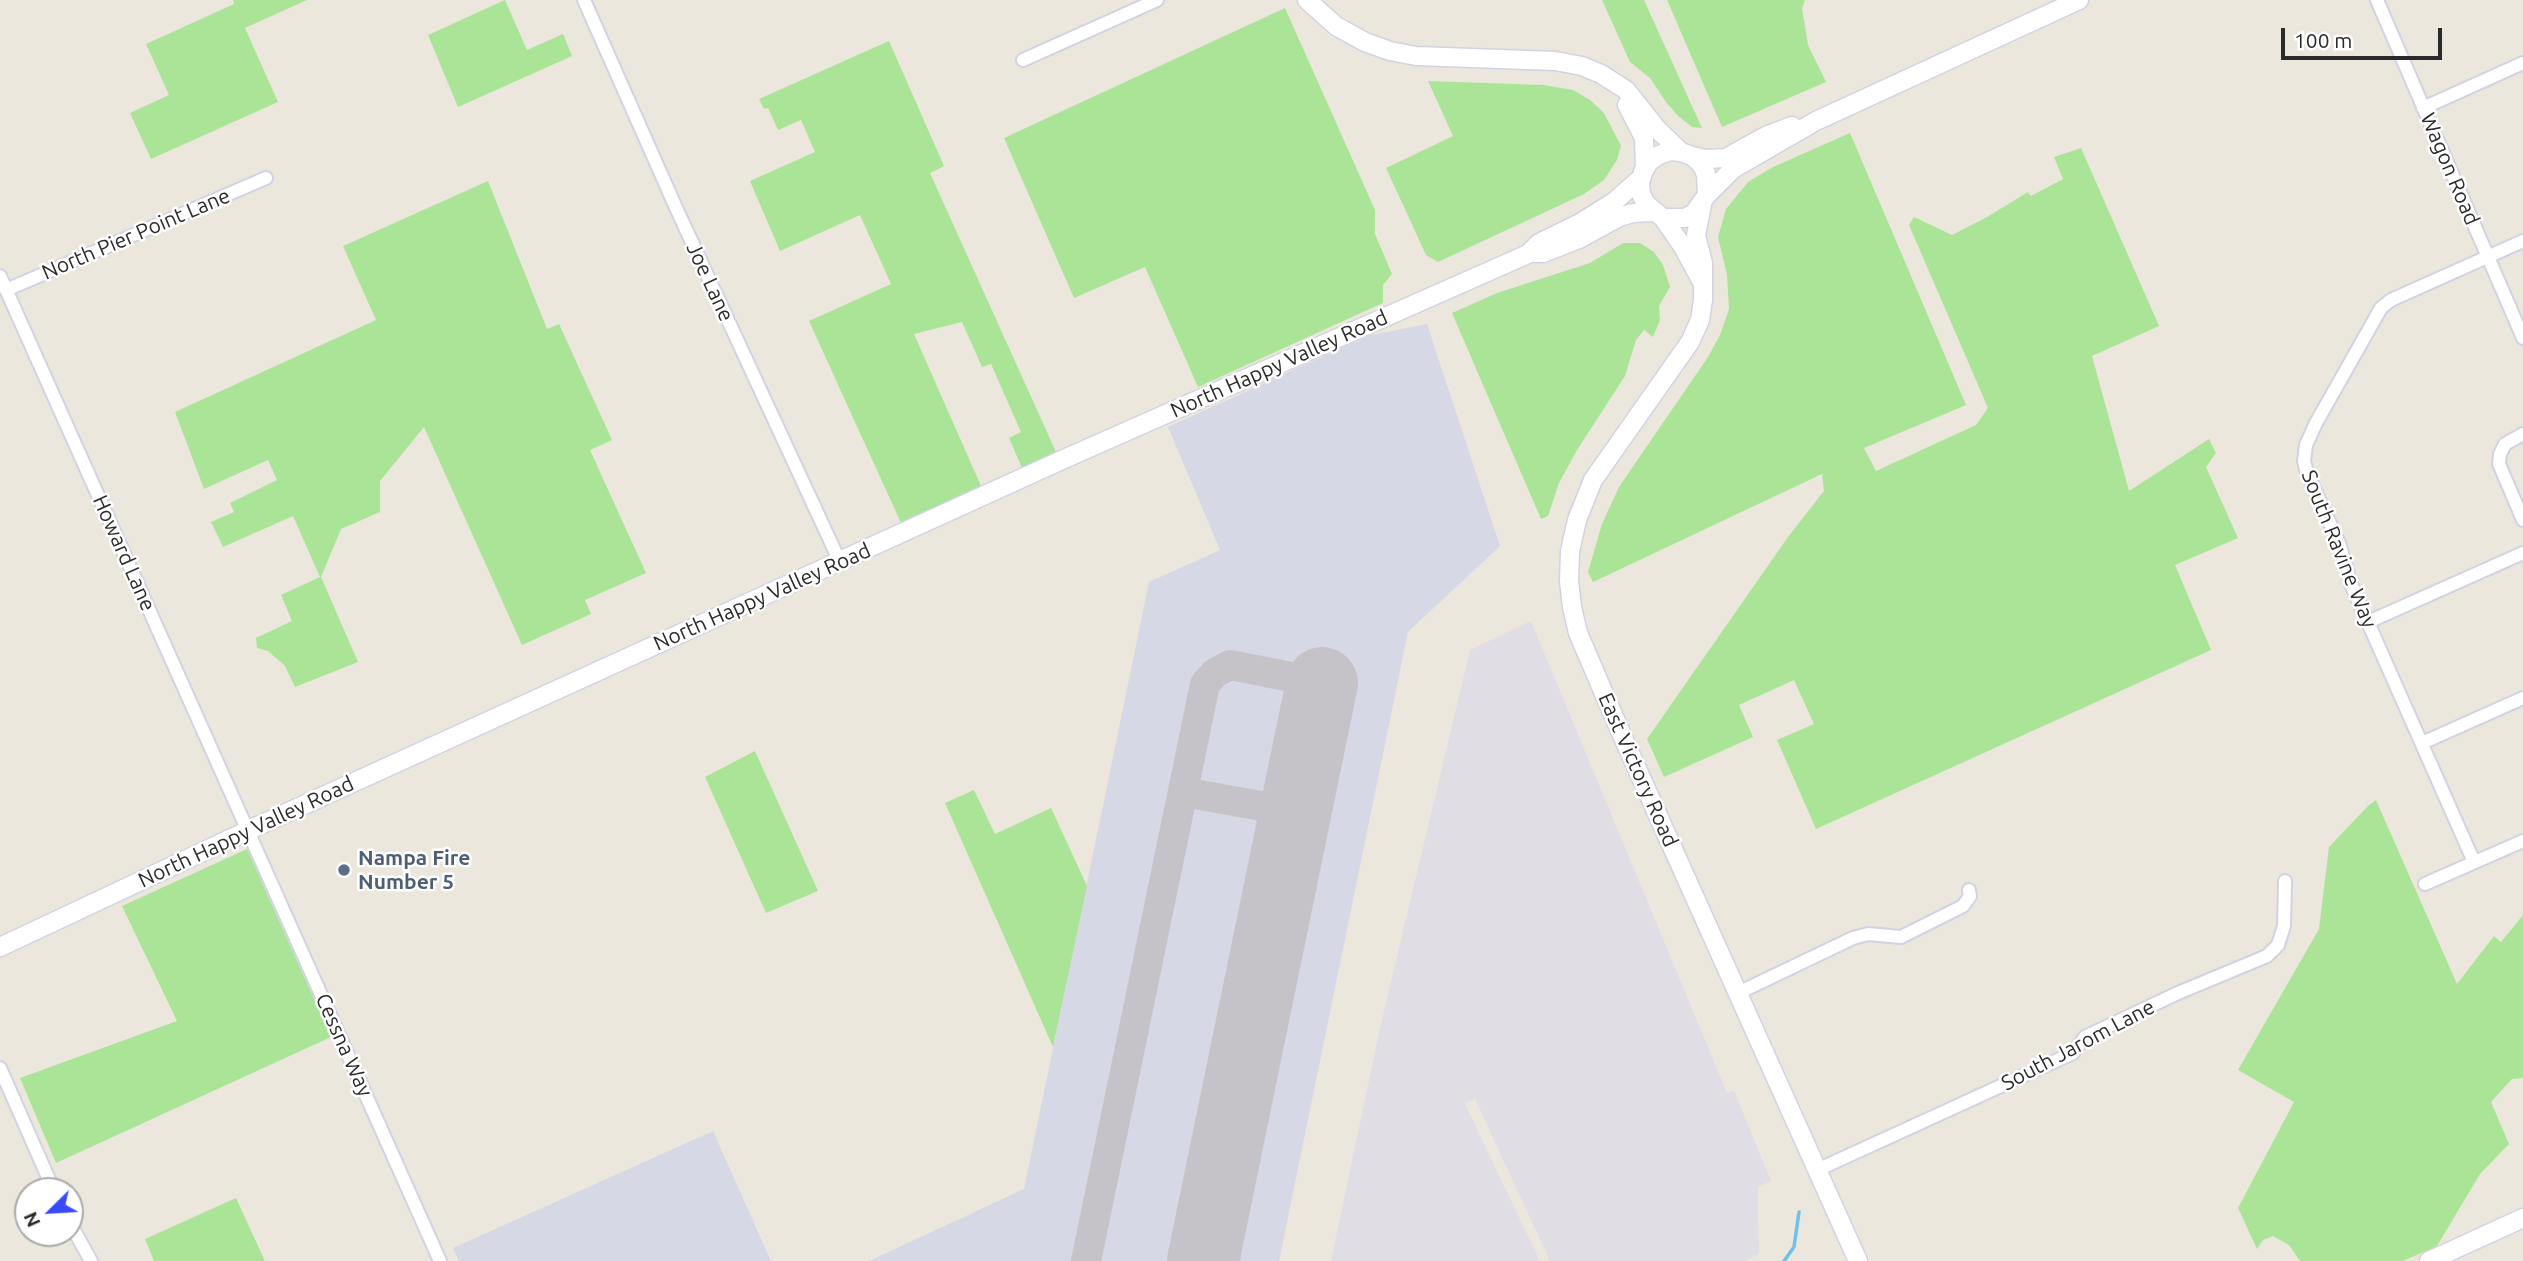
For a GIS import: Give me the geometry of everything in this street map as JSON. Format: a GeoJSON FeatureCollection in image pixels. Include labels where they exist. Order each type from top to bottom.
{"type":"FeatureCollection","features":[{"type":"Feature","properties":{"kind":"main road"},"geometry":{"type":"LineString","coordinates":[[1307,0],[1336,26],[1365,42],[1390,51],[1416,57],[1555,61],[1582,66],[1601,74],[1626,90],[1658,130],[1701,164],[1706,174],[1705,200]]}},
{"type":"Feature","properties":{"kind":"main road"},"geometry":{"type":"LineString","coordinates":[[1658,215],[1685,218],[1694,213],[1733,169],[1816,121],[2079,0]]}},
{"type":"Feature","properties":{"kind":"main road"},"geometry":{"type":"LineString","coordinates":[[1615,84],[1644,138],[1641,194],[1683,247],[1702,282]]}},
{"type":"Feature","properties":{"kind":"main road"},"geometry":{"type":"LineString","coordinates":[[1643,172],[1658,155],[1670,151],[1706,159],[1726,158],[1777,131],[1816,121]]}},
{"type":"Feature","properties":{"kind":"main road","name":"North Happy Valley Road"},"geometry":{"type":"LineString","coordinates":[[1528,254],[1539,243],[1608,206],[1643,172]]}},
{"type":"Feature","properties":{"kind":"main road","name":"East Victory Road"},"geometry":{"type":"LineString","coordinates":[[1705,200],[1696,235],[1703,262],[1700,320],[1690,342],[1593,480],[1577,520],[1570,551],[1569,581],[1578,633],[1858,1261]]}},
{"type":"Feature","properties":{"kind":"main road","name":"North Happy Valley Road"},"geometry":{"type":"LineString","coordinates":[[0,947],[249,830],[1064,459],[1528,254],[1543,253],[1560,247],[1619,216],[1633,213],[1658,215]]}},
{"type":"Feature","properties":{"kind":"main road"},"geometry":{"type":"LineString","coordinates":[[2429,1261],[2523,1218]]}},
{"type":"Feature","properties":{"kind":"street","name":"Joe Lane"},"geometry":{"type":"LineString","coordinates":[[584,0],[677,210],[840,562]]}},
{"type":"Feature","properties":{"kind":"street"},"geometry":{"type":"LineString","coordinates":[[1023,60],[1157,0]]}},
{"type":"Feature","properties":{"kind":"street","name":"Wagon Road"},"geometry":{"type":"LineString","coordinates":[[2377,0],[2523,338]]}},
{"type":"Feature","properties":{"kind":"street"},"geometry":{"type":"LineString","coordinates":[[2423,108],[2523,63]]}},
{"type":"Feature","properties":{"kind":"street","name":"North Pier Point Lane"},"geometry":{"type":"LineString","coordinates":[[6,290],[265,178]]}},
{"type":"Feature","properties":{"kind":"street","name":"South Ravine Way"},"geometry":{"type":"LineString","coordinates":[[2474,862],[2351,584],[2339,542],[2307,474],[2304,461],[2306,445],[2323,410],[2381,308],[2391,300],[2523,241]]}},
{"type":"Feature","properties":{"kind":"street","name":"Howard Lane"},"geometry":{"type":"LineString","coordinates":[[0,276],[249,830]]}},
{"type":"Feature","properties":{"kind":"street"},"geometry":{"type":"LineString","coordinates":[[2523,434],[2505,444],[2500,454],[2503,474],[2523,520]]}},
{"type":"Feature","properties":{"kind":"street"},"geometry":{"type":"LineString","coordinates":[[2368,622],[2523,553]]}},
{"type":"Feature","properties":{"kind":"street"},"geometry":{"type":"LineString","coordinates":[[2422,743],[2523,698]]}},
{"type":"Feature","properties":{"kind":"street","name":"Cessna Way"},"geometry":{"type":"LineString","coordinates":[[249,830],[440,1261]]}},
{"type":"Feature","properties":{"kind":"street"},"geometry":{"type":"LineString","coordinates":[[2425,884],[2523,841]]}},
{"type":"Feature","properties":{"kind":"street","name":"South Jarom Lane"},"geometry":{"type":"LineString","coordinates":[[1816,1170],[2073,1053],[2085,1037],[2178,993],[2267,956],[2278,945],[2284,926],[2284,881]]}},
{"type":"Feature","properties":{"kind":"street"},"geometry":{"type":"LineString","coordinates":[[1738,993],[1853,938],[1868,934],[1901,937],[1963,906],[1970,896],[1969,890]]}},
{"type":"Feature","properties":{"kind":"street"},"geometry":{"type":"LineString","coordinates":[[0,1068],[48,1177]]}},
{"type":"Feature","properties":{"kind":"shaded area"},"geometry":{"type":"Polygon","coordinates":[[[1427,324],[1500,546],[1408,632],[1279,1261],[869,1261],[1024,1189],[1149,582],[1220,550],[1168,427],[1368,336],[1427,324]]]}},
{"type":"Feature","properties":{"kind":"shaded area"},"geometry":{"type":"Polygon","coordinates":[[[1531,621],[1727,1093],[1734,1091],[1771,1181],[1758,1187],[1759,1254],[1745,1261],[1550,1261],[1475,1099],[1465,1104],[1540,1261],[1331,1261],[1380,1028],[1470,650],[1531,621]]]}},
{"type":"Feature","properties":{"kind":"shaded area"},"geometry":{"type":"Polygon","coordinates":[[[713,1131],[771,1261],[459,1261],[453,1248],[713,1131]]]}},
{"type":"Feature","properties":{"kind":"green space"},"geometry":{"type":"Polygon","coordinates":[[[233,0],[307,0],[245,28],[278,102],[151,159],[130,113],[169,95],[146,44],[234,4],[233,0]]]}},
{"type":"Feature","properties":{"kind":"green space"},"geometry":{"type":"Polygon","coordinates":[[[505,0],[527,50],[563,34],[572,56],[458,107],[428,35],[505,0]]]}},
{"type":"Feature","properties":{"kind":"green space"},"geometry":{"type":"Polygon","coordinates":[[[1602,0],[1644,0],[1702,128],[1692,127],[1678,116],[1650,78],[1630,62],[1602,0]]]}},
{"type":"Feature","properties":{"kind":"green space"},"geometry":{"type":"Polygon","coordinates":[[[1667,0],[1805,0],[1802,8],[1808,45],[1826,82],[1722,127],[1667,0]]]}},
{"type":"Feature","properties":{"kind":"green space"},"geometry":{"type":"Polygon","coordinates":[[[1285,8],[1375,210],[1375,234],[1392,274],[1383,285],[1383,303],[1198,387],[1145,267],[1074,298],[1004,138],[1285,8]]]}},
{"type":"Feature","properties":{"kind":"green space"},"geometry":{"type":"Polygon","coordinates":[[[889,41],[944,166],[930,173],[1056,452],[1022,468],[1009,438],[1021,432],[991,364],[982,367],[962,322],[914,334],[981,486],[901,523],[809,321],[891,284],[860,215],[780,251],[750,181],[815,152],[801,120],[778,130],[768,108],[764,109],[759,99],[889,41]]]}},
{"type":"Feature","properties":{"kind":"green space"},"geometry":{"type":"Polygon","coordinates":[[[1428,81],[1544,85],[1573,90],[1604,113],[1621,146],[1617,160],[1604,180],[1584,194],[1438,262],[1426,255],[1386,168],[1453,136],[1428,81]]]}},
{"type":"Feature","properties":{"kind":"green space"},"geometry":{"type":"Polygon","coordinates":[[[1850,133],[1966,405],[1864,448],[1876,471],[1976,425],[1988,408],[1909,225],[1914,217],[1952,235],[2028,192],[2031,196],[2063,179],[2054,157],[2081,148],[2159,326],[2092,356],[2129,491],[2209,439],[2216,453],[2206,467],[2238,538],[2175,565],[2211,650],[1816,829],[1777,740],[1814,724],[1794,680],[1739,705],[1753,737],[1664,777],[1647,739],[1788,537],[1824,491],[1822,474],[1593,582],[1588,572],[1602,524],[1619,487],[1708,357],[1720,335],[1729,309],[1727,275],[1718,237],[1726,209],[1748,182],[1773,167],[1850,133]]]}},
{"type":"Feature","properties":{"kind":"green space"},"geometry":{"type":"Polygon","coordinates":[[[488,181],[547,329],[559,324],[612,440],[590,450],[646,573],[585,600],[591,614],[522,645],[424,427],[380,481],[380,512],[341,529],[321,577],[358,662],[295,687],[285,666],[268,651],[257,648],[256,638],[292,621],[281,595],[320,577],[293,516],[223,547],[211,522],[234,512],[230,503],[277,480],[268,460],[204,489],[175,412],[376,320],[343,246],[488,181]]]}},
{"type":"Feature","properties":{"kind":"green space"},"geometry":{"type":"Polygon","coordinates":[[[1623,243],[1640,243],[1654,252],[1663,265],[1670,287],[1659,306],[1660,320],[1653,337],[1644,330],[1636,340],[1625,376],[1577,450],[1559,483],[1548,516],[1541,519],[1452,313],[1497,293],[1590,263],[1623,243]]]}},
{"type":"Feature","properties":{"kind":"green space"},"geometry":{"type":"Polygon","coordinates":[[[755,751],[818,891],[766,913],[705,777],[755,751]]]}},
{"type":"Feature","properties":{"kind":"green space"},"geometry":{"type":"Polygon","coordinates":[[[974,790],[995,834],[1051,808],[1087,886],[1053,1047],[945,803],[974,790]]]}},
{"type":"Feature","properties":{"kind":"green space"},"geometry":{"type":"Polygon","coordinates":[[[2376,800],[2457,984],[2494,936],[2501,942],[2523,915],[2523,1078],[2512,1079],[2491,1102],[2509,1144],[2480,1174],[2437,1246],[2403,1261],[2300,1261],[2289,1245],[2273,1236],[2263,1240],[2257,1249],[2238,1208],[2294,1102],[2238,1070],[2319,929],[2329,847],[2376,800]]]}},
{"type":"Feature","properties":{"kind":"green space"},"geometry":{"type":"Polygon","coordinates":[[[247,849],[331,1037],[56,1163],[20,1078],[177,1021],[122,906],[247,849]]]}},
{"type":"Feature","properties":{"kind":"green space"},"geometry":{"type":"Polygon","coordinates":[[[236,1198],[265,1261],[154,1261],[145,1239],[236,1198]]]}},
{"type":"Feature","properties":{"kind":"waterway"},"geometry":{"type":"LineString","coordinates":[[1784,1261],[1794,1247],[1799,1212]]}},
{"type":"Feature","properties":{"kind":"taxiway"},"geometry":{"type":"LineString","coordinates":[[1086,1261],[1205,684],[1215,673],[1230,665],[1296,678],[1319,697]]}},
{"type":"Feature","properties":{"kind":"taxiway"},"geometry":{"type":"LineString","coordinates":[[1183,792],[1295,812]]}},
{"type":"Feature","properties":{"kind":"runway"},"geometry":{"type":"LineString","coordinates":[[1203,1261],[1322,683]]}},
{"type":"Feature","properties":{"kind":"place","name":"Nampa Fire Number 5"},"geometry":{"type":"Point","coordinates":[344,870]}}]}
